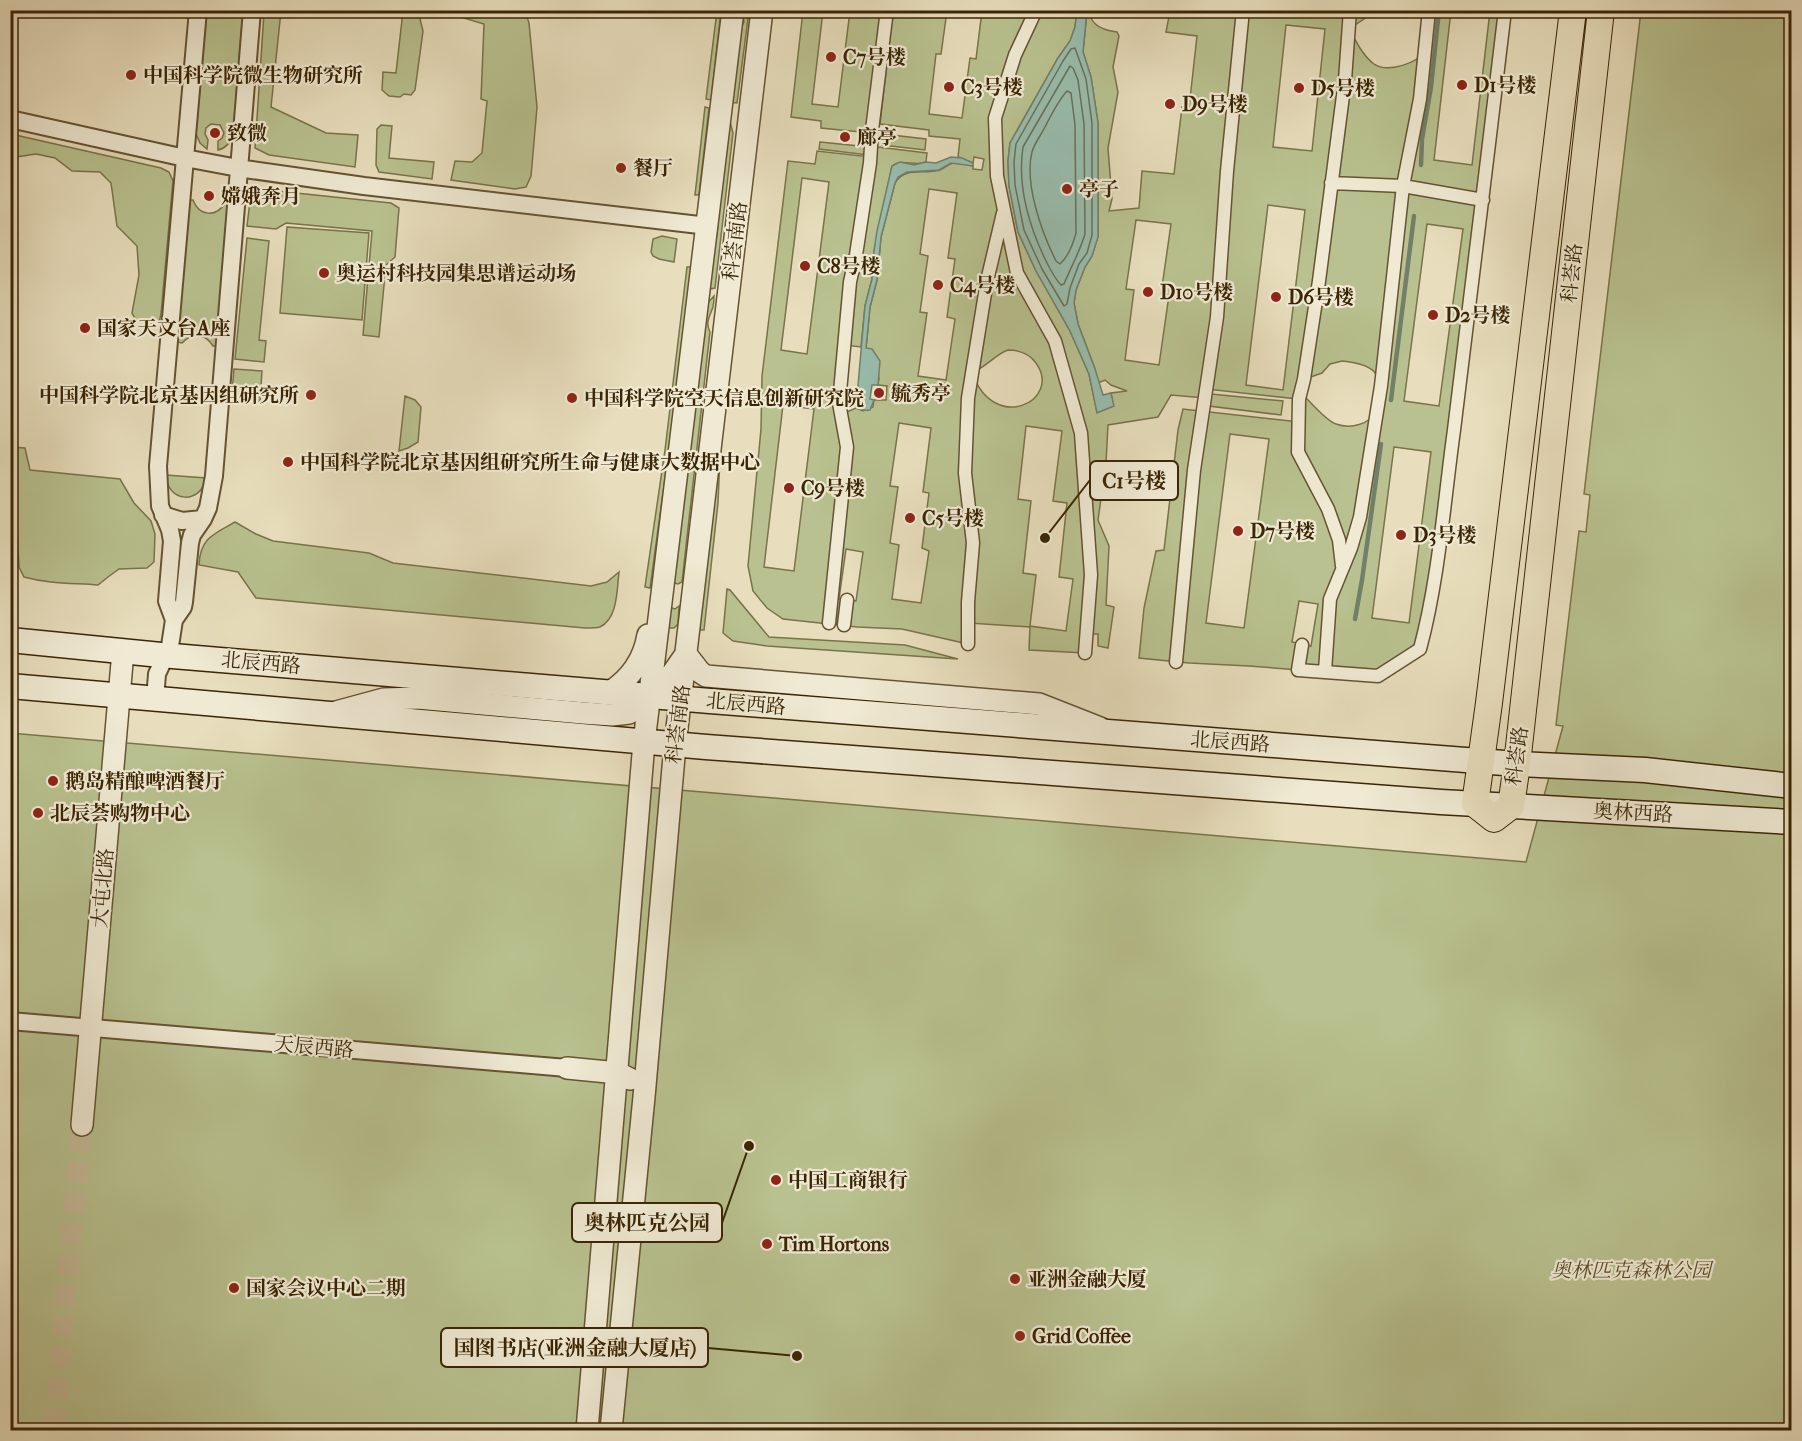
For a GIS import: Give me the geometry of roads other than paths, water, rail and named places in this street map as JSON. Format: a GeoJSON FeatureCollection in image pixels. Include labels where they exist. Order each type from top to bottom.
{"type":"FeatureCollection","features":[{"type":"Feature","properties":{"kind":"main road","name":"科荟路"},"geometry":{"type":"LineString","coordinates":[[1573,10],[1475,804],[1494,819],[1511,806],[1517,764],[1601,10]]}},
{"type":"Feature","properties":{"kind":"main road","name":"北辰西路"},"geometry":{"type":"LineString","coordinates":[[10,640],[650,696],[1481,761]]}},
{"type":"Feature","properties":{"kind":"main road"},"geometry":{"type":"LineString","coordinates":[[10,686],[675,745],[1475,804]]}},
{"type":"Feature","properties":{"kind":"main road"},"geometry":{"type":"LineString","coordinates":[[1481,761],[1645,770],[1791,786]]}},
{"type":"Feature","properties":{"kind":"main road","name":"奥林西路"},"geometry":{"type":"LineString","coordinates":[[1511,806],[1791,822]]}},
{"type":"Feature","properties":{"kind":"street"},"geometry":{"type":"LineString","coordinates":[[174,620],[167,601],[172,541],[160,506],[158,466],[198,10]]}},
{"type":"Feature","properties":{"kind":"street"},"geometry":{"type":"LineString","coordinates":[[155,699],[157,674],[170,646],[174,620],[183,607],[192,535],[203,519],[212,493],[252,10]]}},
{"type":"Feature","properties":{"kind":"street","name":"科荟南路"},"geometry":{"type":"LineString","coordinates":[[587,1431],[642,767],[641,770],[733,10]]}},
{"type":"Feature","properties":{"kind":"street","name":"科荟南路"},"geometry":{"type":"LineString","coordinates":[[611,1431],[645,1086],[675,745],[762,10]]}},
{"type":"Feature","properties":{"kind":"street"},"geometry":{"type":"LineString","coordinates":[[829,622],[847,447],[839,403],[850,282],[870,163],[887,10]]}},
{"type":"Feature","properties":{"kind":"street"},"geometry":{"type":"LineString","coordinates":[[1027,30],[1028,10]]}},
{"type":"Feature","properties":{"kind":"street"},"geometry":{"type":"LineString","coordinates":[[1036,10],[1015,55],[995,118],[998,176],[1017,273],[1055,341],[1082,432],[1091,575],[1085,652]]}},
{"type":"Feature","properties":{"kind":"street"},"geometry":{"type":"LineString","coordinates":[[1176,662],[1194,470],[1217,317],[1227,171],[1243,10]]}},
{"type":"Feature","properties":{"kind":"street"},"geometry":{"type":"LineString","coordinates":[[1342,567],[1338,540],[1328,509],[1298,452],[1299,399],[1319,281],[1345,80],[1350,10]]}},
{"type":"Feature","properties":{"kind":"street"},"geometry":{"type":"LineString","coordinates":[[1325,671],[1330,598],[1351,548],[1360,517],[1383,368],[1403,186],[1420,99],[1429,10]]}},
{"type":"Feature","properties":{"kind":"street"},"geometry":{"type":"LineString","coordinates":[[1302,645],[1298,670],[1378,676],[1420,649],[1428,620],[1436,566],[1505,10]]}},
{"type":"Feature","properties":{"kind":"street"},"geometry":{"type":"LineString","coordinates":[[10,119],[238,168],[364,186],[708,226]]}},
{"type":"Feature","properties":{"kind":"street"},"geometry":{"type":"LineString","coordinates":[[1331,183],[1403,186],[1482,200]]}},
{"type":"Feature","properties":{"kind":"street"},"geometry":{"type":"LineString","coordinates":[[968,644],[973,543],[965,473],[968,398],[987,281],[1004,209]]}},
{"type":"Feature","properties":{"kind":"street"},"geometry":{"type":"LineString","coordinates":[[610,692],[632,672],[646,645],[669,478],[682,437]]}},
{"type":"Feature","properties":{"kind":"street"},"geometry":{"type":"LineString","coordinates":[[163,515],[182,522],[203,519]]}},
{"type":"Feature","properties":{"kind":"street"},"geometry":{"type":"LineString","coordinates":[[664,586],[670,594],[677,597],[685,596],[694,590]]}},
{"type":"Feature","properties":{"kind":"street"},"geometry":{"type":"LineString","coordinates":[[844,625],[847,600]]}},
{"type":"Feature","properties":{"kind":"street","name":"大屯北路"},"geometry":{"type":"LineString","coordinates":[[82,1125],[123,651]]}},
{"type":"Feature","properties":{"kind":"street"},"geometry":{"type":"LineString","coordinates":[[325,714],[384,699],[417,698],[583,713],[612,715],[629,713],[642,706],[672,674],[686,654],[706,676],[1039,704],[1112,732]]}},
{"type":"Feature","properties":{"kind":"street"},"geometry":{"type":"LineString","coordinates":[[641,770],[661,723],[674,712],[739,703]]}},
{"type":"Feature","properties":{"kind":"street","name":"天辰西路"},"geometry":{"type":"LineString","coordinates":[[10,1021],[618,1073],[645,1086]]}},
{"type":"Feature","properties":{"kind":"street","name":"天辰西路"},"geometry":{"type":"LineString","coordinates":[[618,1073],[647,1063]]}},
{"type":"Feature","properties":{"kind":"water"},"geometry":{"type":"Polygon","coordinates":[[[1077,11],[1087,11],[1083,52],[1091,77],[1098,123],[1098,237],[1076,290],[1074,303],[1078,324],[1103,395],[1111,393],[1114,406],[1097,413],[1089,374],[1070,331],[1036,271],[1018,232],[1009,186],[1010,143],[1070,41],[1077,11]]]}},
{"type":"Feature","properties":{"kind":"water"},"geometry":{"type":"Polygon","coordinates":[[[951,157],[962,158],[973,163],[973,166],[951,163],[939,170],[907,172],[898,177],[895,183],[881,237],[866,348],[872,349],[880,361],[878,385],[872,385],[870,399],[874,400],[870,410],[858,409],[856,408],[865,306],[872,279],[877,231],[892,166],[900,162],[914,165],[926,162],[936,163],[951,157]]]}},
{"type":"Feature","properties":{"kind":"waterway"},"geometry":{"type":"LineString","coordinates":[[1421,165],[1422,139],[1431,87],[1439,10]]}},
{"type":"Feature","properties":{"kind":"waterway"},"geometry":{"type":"LineString","coordinates":[[1391,400],[1414,216]]}},
{"type":"Feature","properties":{"kind":"waterway"},"geometry":{"type":"LineString","coordinates":[[1355,619],[1381,444]]}},
{"type":"Feature","properties":{"kind":"tunnel"},"geometry":{"type":"LineString","coordinates":[[54,1430],[82,1125]]}},
{"type":"Feature","properties":{"kind":"place","name":"C7号楼"},"geometry":{"type":"Point","coordinates":[831,57]}},
{"type":"Feature","properties":{"kind":"place","name":"中国科学院微生物研究所"},"geometry":{"type":"Point","coordinates":[131,75]}},
{"type":"Feature","properties":{"kind":"place","name":"D1号楼"},"geometry":{"type":"Point","coordinates":[1462,85]}},
{"type":"Feature","properties":{"kind":"place","name":"C3号楼"},"geometry":{"type":"Point","coordinates":[949,87]}},
{"type":"Feature","properties":{"kind":"place","name":"D5号楼"},"geometry":{"type":"Point","coordinates":[1299,88]}},
{"type":"Feature","properties":{"kind":"place","name":"D9号楼"},"geometry":{"type":"Point","coordinates":[1170,104]}},
{"type":"Feature","properties":{"kind":"place","name":"致微"},"geometry":{"type":"Point","coordinates":[215,133]}},
{"type":"Feature","properties":{"kind":"place","name":"廊亭"},"geometry":{"type":"Point","coordinates":[845,137]}},
{"type":"Feature","properties":{"kind":"place","name":"餐厅"},"geometry":{"type":"Point","coordinates":[621,168]}},
{"type":"Feature","properties":{"kind":"place","name":"亭子"},"geometry":{"type":"Point","coordinates":[1067,189]}},
{"type":"Feature","properties":{"kind":"place","name":"嫦娥奔月"},"geometry":{"type":"Point","coordinates":[209,196]}},
{"type":"Feature","properties":{"kind":"place","name":"C8号楼"},"geometry":{"type":"Point","coordinates":[805,266]}},
{"type":"Feature","properties":{"kind":"place","name":"奥运村科技园集思谱运动场"},"geometry":{"type":"Point","coordinates":[324,273]}},
{"type":"Feature","properties":{"kind":"place","name":"C4号楼"},"geometry":{"type":"Point","coordinates":[938,285]}},
{"type":"Feature","properties":{"kind":"place","name":"D10号楼"},"geometry":{"type":"Point","coordinates":[1148,292]}},
{"type":"Feature","properties":{"kind":"place","name":"D6号楼"},"geometry":{"type":"Point","coordinates":[1276,297]}},
{"type":"Feature","properties":{"kind":"place","name":"D2号楼"},"geometry":{"type":"Point","coordinates":[1433,315]}},
{"type":"Feature","properties":{"kind":"place","name":"国家天文台A座"},"geometry":{"type":"Point","coordinates":[85,328]}},
{"type":"Feature","properties":{"kind":"place","name":"毓秀亭"},"geometry":{"type":"Point","coordinates":[879,393]}},
{"type":"Feature","properties":{"kind":"place","name":"中国科学院北京基因组研究所"},"geometry":{"type":"Point","coordinates":[311,395]}},
{"type":"Feature","properties":{"kind":"place","name":"中国科学院空天信息创新研究院"},"geometry":{"type":"Point","coordinates":[572,398]}},
{"type":"Feature","properties":{"kind":"place","name":"中国科学院北京基因组研究所生命与健康大数据中心"},"geometry":{"type":"Point","coordinates":[288,462]}},
{"type":"Feature","properties":{"kind":"place","name":"C9号楼"},"geometry":{"type":"Point","coordinates":[789,488]}},
{"type":"Feature","properties":{"kind":"place","name":"C5号楼"},"geometry":{"type":"Point","coordinates":[910,518]}},
{"type":"Feature","properties":{"kind":"place","name":"D7号楼"},"geometry":{"type":"Point","coordinates":[1238,531]}},
{"type":"Feature","properties":{"kind":"place","name":"D3号楼"},"geometry":{"type":"Point","coordinates":[1401,535]}},
{"type":"Feature","properties":{"kind":"place","name":"C1号楼"},"geometry":{"type":"Point","coordinates":[1045,538]}},
{"type":"Feature","properties":{"kind":"place","name":"鹅岛精酿啤酒餐厅"},"geometry":{"type":"Point","coordinates":[53,781]}},
{"type":"Feature","properties":{"kind":"place","name":"北辰荟购物中心"},"geometry":{"type":"Point","coordinates":[38,813]}},
{"type":"Feature","properties":{"kind":"place","name":"奥林匹克公园"},"geometry":{"type":"Point","coordinates":[749,1146]}},
{"type":"Feature","properties":{"kind":"place","name":"中国工商银行"},"geometry":{"type":"Point","coordinates":[776,1180]}},
{"type":"Feature","properties":{"kind":"place","name":"Tim Hortons"},"geometry":{"type":"Point","coordinates":[767,1244]}},
{"type":"Feature","properties":{"kind":"place","name":"亚洲金融大厦"},"geometry":{"type":"Point","coordinates":[1015,1279]}},
{"type":"Feature","properties":{"kind":"place","name":"国家会议中心二期"},"geometry":{"type":"Point","coordinates":[234,1288]}},
{"type":"Feature","properties":{"kind":"place","name":"Grid Coffee"},"geometry":{"type":"Point","coordinates":[1020,1336]}},
{"type":"Feature","properties":{"kind":"place","name":"国图书店(亚洲金融大厦店)"},"geometry":{"type":"Point","coordinates":[797,1356]}},
{"type":"Feature","properties":{"kind":"park label","name":"奥林匹克森林公园"},"geometry":{"type":"Point","coordinates":[1631,1270]}}]}
